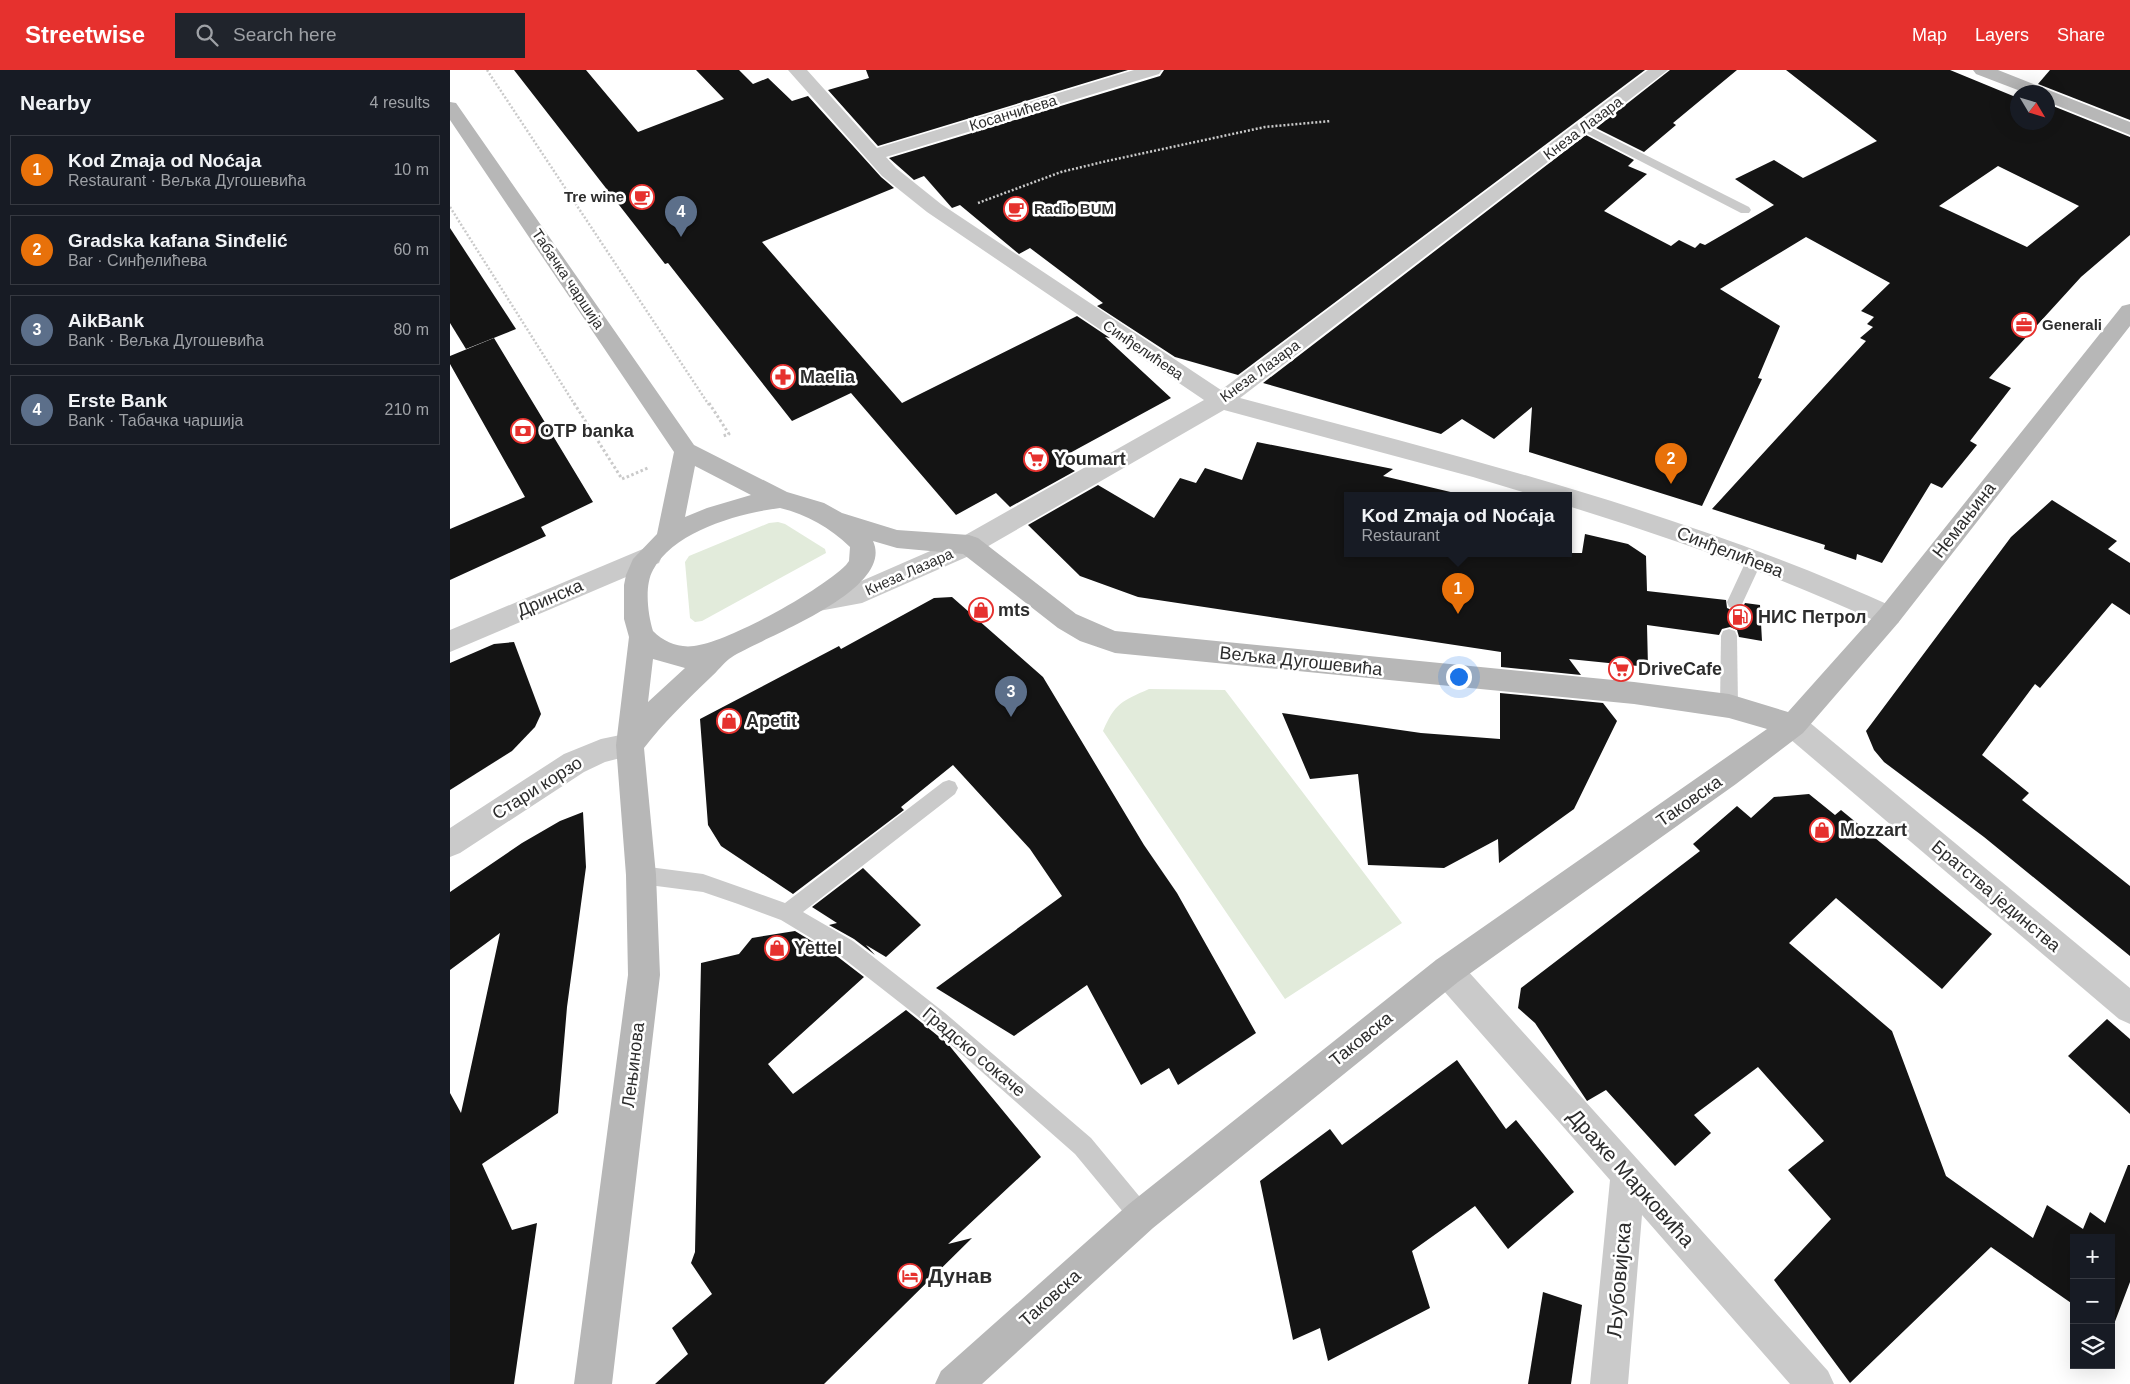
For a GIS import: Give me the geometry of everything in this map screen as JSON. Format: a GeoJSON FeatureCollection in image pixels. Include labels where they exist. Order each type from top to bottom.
{"type":"FeatureCollection","features":[{"type":"Feature","properties":{"kind":"street","name":"Синђелићева"},"geometry":{"type":"LineString","coordinates":[[797,70],[889,172],[945,216],[1221,401],[1474,468],[1552,492]]}},
{"type":"Feature","properties":{"kind":"street","name":"Косанчићева"},"geometry":{"type":"LineString","coordinates":[[872,155],[1153,70]]}},
{"type":"Feature","properties":{"kind":"street","name":"Кнеза Лазара"},"geometry":{"type":"LineString","coordinates":[[819,601],[853,596],[969,545],[1221,401],[1659,70]]}},
{"type":"Feature","properties":{"kind":"street"},"geometry":{"type":"LineString","coordinates":[[1982,70],[2020,85]]}},
{"type":"Feature","properties":{"kind":"street"},"geometry":{"type":"LineString","coordinates":[[2055,99],[2130,129]]}},
{"type":"Feature","properties":{"kind":"street","name":"Табачка чаршија"},"geometry":{"type":"LineString","coordinates":[[450,107],[686,451],[780,499]]}},
{"type":"Feature","properties":{"kind":"street","name":"Немањина"},"geometry":{"type":"LineString","coordinates":[[1793,725],[1889,616],[2130,312]]}},
{"type":"Feature","properties":{"kind":"street"},"geometry":{"type":"LineString","coordinates":[[668,539],[686,451]]}},
{"type":"Feature","properties":{"kind":"street","name":"Синђелићева"},"geometry":{"type":"LineString","coordinates":[[1572,498],[1666,527],[1849,597],[1889,616]]}},
{"type":"Feature","properties":{"kind":"street"},"geometry":{"type":"LineString","coordinates":[[780,499],[812,506],[838,520],[897,539],[969,545]]}},
{"type":"Feature","properties":{"kind":"street","name":"Лењинова"},"geometry":{"type":"LineString","coordinates":[[593,1384],[644,975],[641,875],[630,745],[642,638],[637,624],[637,578],[650,556],[668,539],[697,523],[748,504],[780,499]]}},
{"type":"Feature","properties":{"kind":"street"},"geometry":{"type":"LineString","coordinates":[[642,638],[664,652],[676,656],[696,657],[723,649],[819,601],[858,567],[862,557],[862,544],[838,520]]}},
{"type":"Feature","properties":{"kind":"street","name":"Вељка Дугошевића"},"geometry":{"type":"LineString","coordinates":[[969,545],[1067,621],[1089,633],[1115,642],[1634,693],[1729,706],[1793,725]]}},
{"type":"Feature","properties":{"kind":"street","name":"Дринска"},"geometry":{"type":"LineString","coordinates":[[450,641],[650,556]]}},
{"type":"Feature","properties":{"kind":"street"},"geometry":{"type":"LineString","coordinates":[[630,745],[656,712],[723,649]]}},
{"type":"Feature","properties":{"kind":"street","name":"Таковска"},"geometry":{"type":"LineString","coordinates":[[954,1384],[1141,1216],[1446,971],[1726,775],[1793,725]]}},
{"type":"Feature","properties":{"kind":"street","name":"Братства јединства"},"geometry":{"type":"LineString","coordinates":[[1793,725],[2130,1008]]}},
{"type":"Feature","properties":{"kind":"street","name":"Стари корзо"},"geometry":{"type":"LineString","coordinates":[[450,844],[574,763],[601,751],[630,745]]}},
{"type":"Feature","properties":{"kind":"street","name":"Драже Марковића"},"geometry":{"type":"LineString","coordinates":[[1446,971],[1816,1384]]}},
{"type":"Feature","properties":{"kind":"street","name":"Љубовијска"},"geometry":{"type":"LineString","coordinates":[[1609,1384],[1628,1175]]}},
{"type":"Feature","properties":{"kind":"lane"},"geometry":{"type":"LineString","coordinates":[[1584,128],[1745,210]]}},
{"type":"Feature","properties":{"kind":"lane"},"geometry":{"type":"LineString","coordinates":[[1735,602],[1754,561]]}},
{"type":"Feature","properties":{"kind":"lane"},"geometry":{"type":"LineString","coordinates":[[1729,636],[1729,706]]}},
{"type":"Feature","properties":{"kind":"lane"},"geometry":{"type":"LineString","coordinates":[[787,913],[949,788]]}},
{"type":"Feature","properties":{"kind":"lane","name":"Градско сокаче"},"geometry":{"type":"LineString","coordinates":[[641,875],[703,883],[787,913],[846,948],[938,1020],[1083,1146],[1141,1216]]}},
{"type":"Feature","properties":{"kind":"path"},"geometry":{"type":"LineString","coordinates":[[487,70],[728,434],[686,451]]}},
{"type":"Feature","properties":{"kind":"path"},"geometry":{"type":"LineString","coordinates":[[945,216],[1060,172],[1189,142],[1255,129],[1331,121]]}},
{"type":"Feature","properties":{"kind":"path"},"geometry":{"type":"LineString","coordinates":[[450,207],[622,478]]}},
{"type":"Feature","properties":{"kind":"green space"},"geometry":{"type":"Polygon","coordinates":[[[778,522],[785,524],[825,549],[826,553],[702,621],[695,622],[690,618],[685,562],[689,556],[769,523],[778,522]]]}},
{"type":"Feature","properties":{"kind":"green space"},"geometry":{"type":"Polygon","coordinates":[[[1149,689],[1225,690],[1402,923],[1285,999],[1103,731],[1111,714],[1120,704],[1149,689]]]}},
{"type":"Feature","properties":{"kind":"building"},"geometry":{"type":"Polygon","coordinates":[[[514,70],[586,70],[638,132],[724,99],[696,70],[739,70],[753,84],[768,78],[792,101],[808,96],[881,177],[894,188],[762,242],[902,403],[1077,316],[1110,338],[1105,337],[1171,398],[1057,460],[1075,471],[1010,507],[996,493],[956,515],[851,393],[792,421],[668,263],[665,264],[514,70]]]}},
{"type":"Feature","properties":{"kind":"building"},"geometry":{"type":"Polygon","coordinates":[[[866,70],[1128,70],[878,146],[828,90],[869,78],[866,70]]]}},
{"type":"Feature","properties":{"kind":"building"},"geometry":{"type":"Polygon","coordinates":[[[1164,70],[1645,70],[1238,375],[1175,357],[1097,306],[1103,303],[1030,248],[1019,254],[960,205],[952,208],[924,176],[914,180],[889,158],[1160,76],[1164,70]]]}},
{"type":"Feature","properties":{"kind":"building"},"geometry":{"type":"Polygon","coordinates":[[[1670,70],[1737,70],[1673,123],[1676,125],[1644,152],[1596,128],[1670,70]]]}},
{"type":"Feature","properties":{"kind":"building"},"geometry":{"type":"Polygon","coordinates":[[[1786,70],[1950,70],[2010,95],[2010,130],[2055,130],[2055,107],[2130,137],[2130,235],[2081,277],[1989,378],[2011,388],[1970,441],[1977,445],[1942,488],[1931,483],[1882,563],[1857,554],[1856,560],[1824,549],[1825,545],[1712,509],[1866,341],[1860,338],[1873,327],[1867,324],[1874,317],[1861,311],[1890,283],[1806,237],[1720,289],[1780,326],[1758,378],[1762,379],[1702,506],[1529,452],[1532,407],[1494,439],[1462,419],[1441,434],[1263,383],[1586,135],[1634,160],[1628,166],[1647,174],[1604,211],[1671,246],[1679,240],[1695,248],[1700,243],[1705,245],[1774,205],[1735,179],[1774,160],[1803,178],[1877,141],[1786,70]],[[1998,166],[1939,206],[2027,247],[2079,206],[1998,166]]]}},
{"type":"Feature","properties":{"kind":"building"},"geometry":{"type":"Polygon","coordinates":[[[2050,70],[2130,70],[2130,120],[2055,91],[2055,85],[2038,84],[2050,70]]]}},
{"type":"Feature","properties":{"kind":"building"},"geometry":{"type":"Polygon","coordinates":[[[450,228],[516,329],[466,349],[450,323],[450,228]]]}},
{"type":"Feature","properties":{"kind":"building"},"geometry":{"type":"Polygon","coordinates":[[[494,338],[593,502],[541,527],[546,536],[450,580],[450,529],[525,497],[450,364],[450,356],[494,338]]]}},
{"type":"Feature","properties":{"kind":"building"},"geometry":{"type":"Polygon","coordinates":[[[1257,442],[1393,469],[1383,476],[1451,492],[1344,492],[1344,557],[1572,557],[1572,553],[1582,553],[1585,534],[1628,544],[1646,556],[1647,591],[1726,600],[1727,608],[1734,611],[1742,609],[1745,603],[1760,605],[1762,641],[1739,637],[1737,630],[1730,627],[1722,629],[1719,635],[1647,625],[1648,667],[1569,659],[1581,675],[1501,667],[1501,652],[1138,597],[1080,576],[1028,525],[1098,485],[1154,518],[1180,478],[1196,483],[1205,468],[1242,480],[1257,442]]]}},
{"type":"Feature","properties":{"kind":"building"},"geometry":{"type":"Polygon","coordinates":[[[2052,500],[2117,541],[2108,549],[2130,563],[2130,615],[2112,603],[2040,688],[2035,684],[1982,755],[2029,793],[2022,800],[2130,886],[2130,956],[1984,837],[1884,762],[1874,750],[1866,731],[2011,537],[2052,500]]]}},
{"type":"Feature","properties":{"kind":"building"},"geometry":{"type":"Polygon","coordinates":[[[952,597],[1043,677],[1144,845],[1177,893],[1256,1033],[1178,1085],[1169,1068],[1141,1085],[1087,985],[1014,1036],[936,988],[1062,896],[1030,849],[953,765],[901,807],[904,810],[793,894],[721,846],[708,825],[700,719],[839,646],[841,649],[934,598],[952,597]]]}},
{"type":"Feature","properties":{"kind":"building"},"geometry":{"type":"Polygon","coordinates":[[[514,642],[541,714],[535,727],[512,751],[450,790],[450,663],[494,644],[514,642]]]}},
{"type":"Feature","properties":{"kind":"building"},"geometry":{"type":"Polygon","coordinates":[[[1500,693],[1603,703],[1617,721],[1574,809],[1499,863],[1498,839],[1444,868],[1368,865],[1358,774],[1310,779],[1282,713],[1421,733],[1500,739],[1500,693]]]}},
{"type":"Feature","properties":{"kind":"building"},"geometry":{"type":"Polygon","coordinates":[[[1809,794],[1835,815],[1841,810],[1992,934],[1942,989],[1836,898],[1789,943],[1892,1031],[1946,1176],[2033,1238],[2047,1205],[2083,1229],[2090,1212],[2105,1223],[2128,1165],[2130,1165],[2130,1282],[2115,1321],[2115,1234],[2070,1234],[2070,1302],[1991,1247],[1850,1383],[1774,1280],[1831,1219],[1788,1170],[1824,1141],[1758,1067],[1694,1115],[1711,1133],[1675,1166],[1606,1090],[1587,1101],[1535,1023],[1518,1008],[1521,988],[1700,851],[1693,844],[1737,806],[1751,818],[1774,797],[1809,794]]]}},
{"type":"Feature","properties":{"kind":"building"},"geometry":{"type":"Polygon","coordinates":[[[583,812],[586,867],[567,1007],[558,1113],[482,1164],[512,1230],[537,1223],[514,1384],[450,1384],[450,1093],[461,1113],[500,933],[450,970],[450,892],[522,843],[560,821],[583,812]]]}},
{"type":"Feature","properties":{"kind":"building"},"geometry":{"type":"Polygon","coordinates":[[[863,868],[921,925],[886,957],[866,945],[875,955],[854,939],[829,925],[837,923],[812,907],[863,868]]]}},
{"type":"Feature","properties":{"kind":"building"},"geometry":{"type":"Polygon","coordinates":[[[795,931],[838,957],[864,977],[768,1064],[793,1094],[906,1010],[948,1044],[1041,1157],[948,1244],[972,1238],[824,1384],[655,1384],[688,1354],[672,1328],[712,1294],[691,1263],[695,1252],[701,963],[739,954],[752,938],[795,931]]]}},
{"type":"Feature","properties":{"kind":"building"},"geometry":{"type":"Polygon","coordinates":[[[2107,1019],[2130,1039],[2130,1114],[2068,1056],[2107,1019]]]}},
{"type":"Feature","properties":{"kind":"building"},"geometry":{"type":"Polygon","coordinates":[[[1457,1060],[1506,1129],[1516,1120],[1574,1192],[1508,1249],[1475,1206],[1412,1251],[1430,1308],[1328,1361],[1320,1328],[1293,1340],[1260,1181],[1330,1129],[1342,1145],[1457,1060]]]}},
{"type":"Feature","properties":{"kind":"building"},"geometry":{"type":"Polygon","coordinates":[[[1543,1292],[1582,1305],[1571,1384],[1528,1384],[1543,1292]]]}},
{"type":"Feature","properties":{"kind":"place","name":"Tre wine"},"geometry":{"type":"Point","coordinates":[642,197]}},
{"type":"Feature","properties":{"kind":"place","name":"Radio BUM"},"geometry":{"type":"Point","coordinates":[1016,209]}},
{"type":"Feature","properties":{"kind":"place","name":"Erste Bank"},"geometry":{"type":"Point","coordinates":[681,237]}},
{"type":"Feature","properties":{"kind":"place","name":"Generali"},"geometry":{"type":"Point","coordinates":[2024,325]}},
{"type":"Feature","properties":{"kind":"place","name":"Maelia"},"geometry":{"type":"Point","coordinates":[783,377]}},
{"type":"Feature","properties":{"kind":"place","name":"OTP banka"},"geometry":{"type":"Point","coordinates":[523,431]}},
{"type":"Feature","properties":{"kind":"place","name":"Youmart"},"geometry":{"type":"Point","coordinates":[1036,459]}},
{"type":"Feature","properties":{"kind":"place","name":"Gradska kafana Sinđelić"},"geometry":{"type":"Point","coordinates":[1671,484]}},
{"type":"Feature","properties":{"kind":"place","name":"mts"},"geometry":{"type":"Point","coordinates":[981,610]}},
{"type":"Feature","properties":{"kind":"place","name":"Kod Zmaja od Noćaja"},"geometry":{"type":"Point","coordinates":[1458,614]}},
{"type":"Feature","properties":{"kind":"place","name":"НИС Петрол"},"geometry":{"type":"Point","coordinates":[1740,617]}},
{"type":"Feature","properties":{"kind":"place","name":"DriveCafe"},"geometry":{"type":"Point","coordinates":[1621,669]}},
{"type":"Feature","properties":{"kind":"place","name":"AikBank"},"geometry":{"type":"Point","coordinates":[1011,717]}},
{"type":"Feature","properties":{"kind":"place","name":"Apetit"},"geometry":{"type":"Point","coordinates":[729,721]}},
{"type":"Feature","properties":{"kind":"place","name":"Mozzart"},"geometry":{"type":"Point","coordinates":[1822,830]}},
{"type":"Feature","properties":{"kind":"place","name":"Yettel"},"geometry":{"type":"Point","coordinates":[777,948]}},
{"type":"Feature","properties":{"kind":"place","name":"Дунав"},"geometry":{"type":"Point","coordinates":[910,1276]}}]}
